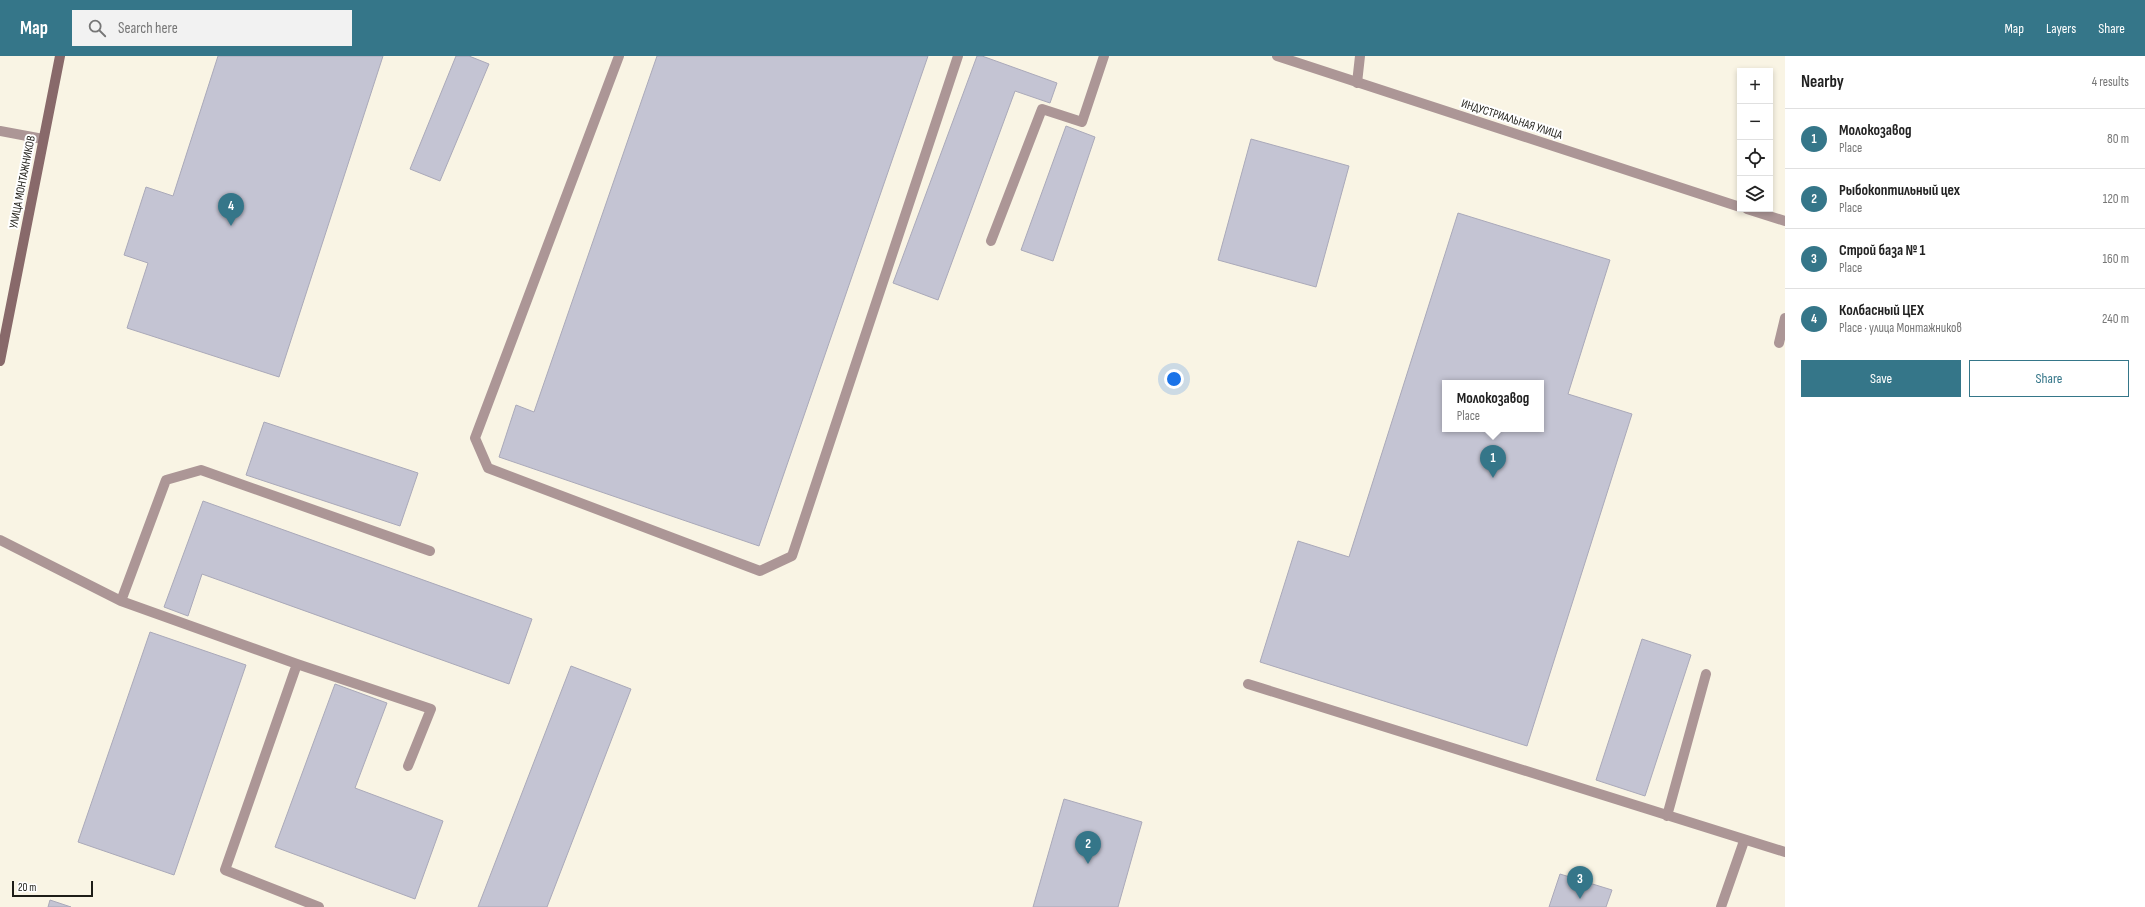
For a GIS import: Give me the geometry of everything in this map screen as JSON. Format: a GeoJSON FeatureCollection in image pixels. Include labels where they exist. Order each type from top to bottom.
{"type":"FeatureCollection","features":[{"type":"Feature","properties":{"kind":"street","name":"УЛИЦА МОНТАЖНИКОВ"},"geometry":{"type":"LineString","coordinates":[[0,361],[60,56]]}},
{"type":"Feature","properties":{"kind":"street"},"geometry":{"type":"LineString","coordinates":[[619,56],[474,438],[488,468],[760,571],[792,556],[958,56]]}},
{"type":"Feature","properties":{"kind":"street"},"geometry":{"type":"LineString","coordinates":[[991,241],[1042,109],[1082,122],[1104,56]]}},
{"type":"Feature","properties":{"kind":"street","name":"ИНДУСТРИАЛЬНАЯ УЛИЦА"},"geometry":{"type":"LineString","coordinates":[[1276,56],[1737,206]]}},
{"type":"Feature","properties":{"kind":"street"},"geometry":{"type":"LineString","coordinates":[[1357,83],[1360,56]]}},
{"type":"Feature","properties":{"kind":"street"},"geometry":{"type":"LineString","coordinates":[[1,129],[44,139]]}},
{"type":"Feature","properties":{"kind":"street"},"geometry":{"type":"LineString","coordinates":[[1756,212],[1785,221]]}},
{"type":"Feature","properties":{"kind":"street"},"geometry":{"type":"LineString","coordinates":[[1778,343],[1785,318]]}},
{"type":"Feature","properties":{"kind":"street"},"geometry":{"type":"LineString","coordinates":[[121,601],[166,480],[201,470],[430,552]]}},
{"type":"Feature","properties":{"kind":"street"},"geometry":{"type":"LineString","coordinates":[[0,540],[121,601],[297,664],[431,708],[408,766]]}},
{"type":"Feature","properties":{"kind":"street"},"geometry":{"type":"LineString","coordinates":[[297,664],[225,870],[319,907]]}},
{"type":"Feature","properties":{"kind":"street"},"geometry":{"type":"LineString","coordinates":[[1668,816],[1706,674]]}},
{"type":"Feature","properties":{"kind":"street"},"geometry":{"type":"LineString","coordinates":[[1248,684],[1744,841],[1785,852]]}},
{"type":"Feature","properties":{"kind":"street"},"geometry":{"type":"LineString","coordinates":[[1721,907],[1744,841]]}},
{"type":"Feature","properties":{"kind":"building"},"geometry":{"type":"Polygon","coordinates":[[[218,56],[383,56],[279,377],[127,328],[148,263],[124,255],[146,187],[173,196],[218,56]]]}},
{"type":"Feature","properties":{"kind":"building"},"geometry":{"type":"Polygon","coordinates":[[[456,56],[469,56],[489,64],[440,181],[410,169],[456,56]]]}},
{"type":"Feature","properties":{"kind":"building"},"geometry":{"type":"Polygon","coordinates":[[[657,56],[928,56],[759,546],[499,457],[516,405],[534,412],[657,56]]]}},
{"type":"Feature","properties":{"kind":"building"},"geometry":{"type":"Polygon","coordinates":[[[977,56],[982,56],[1057,83],[1050,103],[1015,91],[938,300],[893,283],[977,56]]]}},
{"type":"Feature","properties":{"kind":"building"},"geometry":{"type":"Polygon","coordinates":[[[1066,126],[1095,137],[1053,261],[1021,250],[1066,126]]]}},
{"type":"Feature","properties":{"kind":"building"},"geometry":{"type":"Polygon","coordinates":[[[1251,139],[1349,166],[1316,287],[1218,260],[1251,139]]]}},
{"type":"Feature","properties":{"kind":"building"},"geometry":{"type":"Polygon","coordinates":[[[1458,213],[1610,260],[1568,394],[1632,414],[1527,746],[1260,662],[1298,541],[1349,557],[1458,213]]]}},
{"type":"Feature","properties":{"kind":"building"},"geometry":{"type":"Polygon","coordinates":[[[264,422],[418,473],[400,526],[246,475],[264,422]]]}},
{"type":"Feature","properties":{"kind":"building"},"geometry":{"type":"Polygon","coordinates":[[[203,501],[532,619],[509,684],[202,574],[188,616],[164,607],[203,501]]]}},
{"type":"Feature","properties":{"kind":"building"},"geometry":{"type":"Polygon","coordinates":[[[150,632],[246,665],[174,875],[78,842],[150,632]]]}},
{"type":"Feature","properties":{"kind":"building"},"geometry":{"type":"Polygon","coordinates":[[[1642,639],[1691,655],[1645,796],[1596,780],[1642,639]]]}},
{"type":"Feature","properties":{"kind":"building"},"geometry":{"type":"Polygon","coordinates":[[[571,666],[631,689],[547,907],[478,907],[571,666]]]}},
{"type":"Feature","properties":{"kind":"building"},"geometry":{"type":"Polygon","coordinates":[[[335,684],[387,703],[355,788],[443,821],[415,899],[275,847],[335,684]]]}},
{"type":"Feature","properties":{"kind":"building"},"geometry":{"type":"Polygon","coordinates":[[[1064,799],[1142,822],[1118,907],[1033,907],[1064,799]]]}},
{"type":"Feature","properties":{"kind":"building"},"geometry":{"type":"Polygon","coordinates":[[[1560,874],[1612,890],[1606,907],[1549,907],[1560,874]]]}},
{"type":"Feature","properties":{"kind":"building"},"geometry":{"type":"Polygon","coordinates":[[[50,900],[71,907],[48,907],[50,900]]]}},
{"type":"Feature","properties":{"kind":"place","name":"Колбасный ЦЕХ"},"geometry":{"type":"Point","coordinates":[231,226]}},
{"type":"Feature","properties":{"kind":"place","name":"Молокозавод"},"geometry":{"type":"Point","coordinates":[1493,478]}},
{"type":"Feature","properties":{"kind":"place","name":"Рыбокоптильный цех"},"geometry":{"type":"Point","coordinates":[1088,864]}},
{"type":"Feature","properties":{"kind":"place","name":"Строй база № 1"},"geometry":{"type":"Point","coordinates":[1580,899]}}]}
